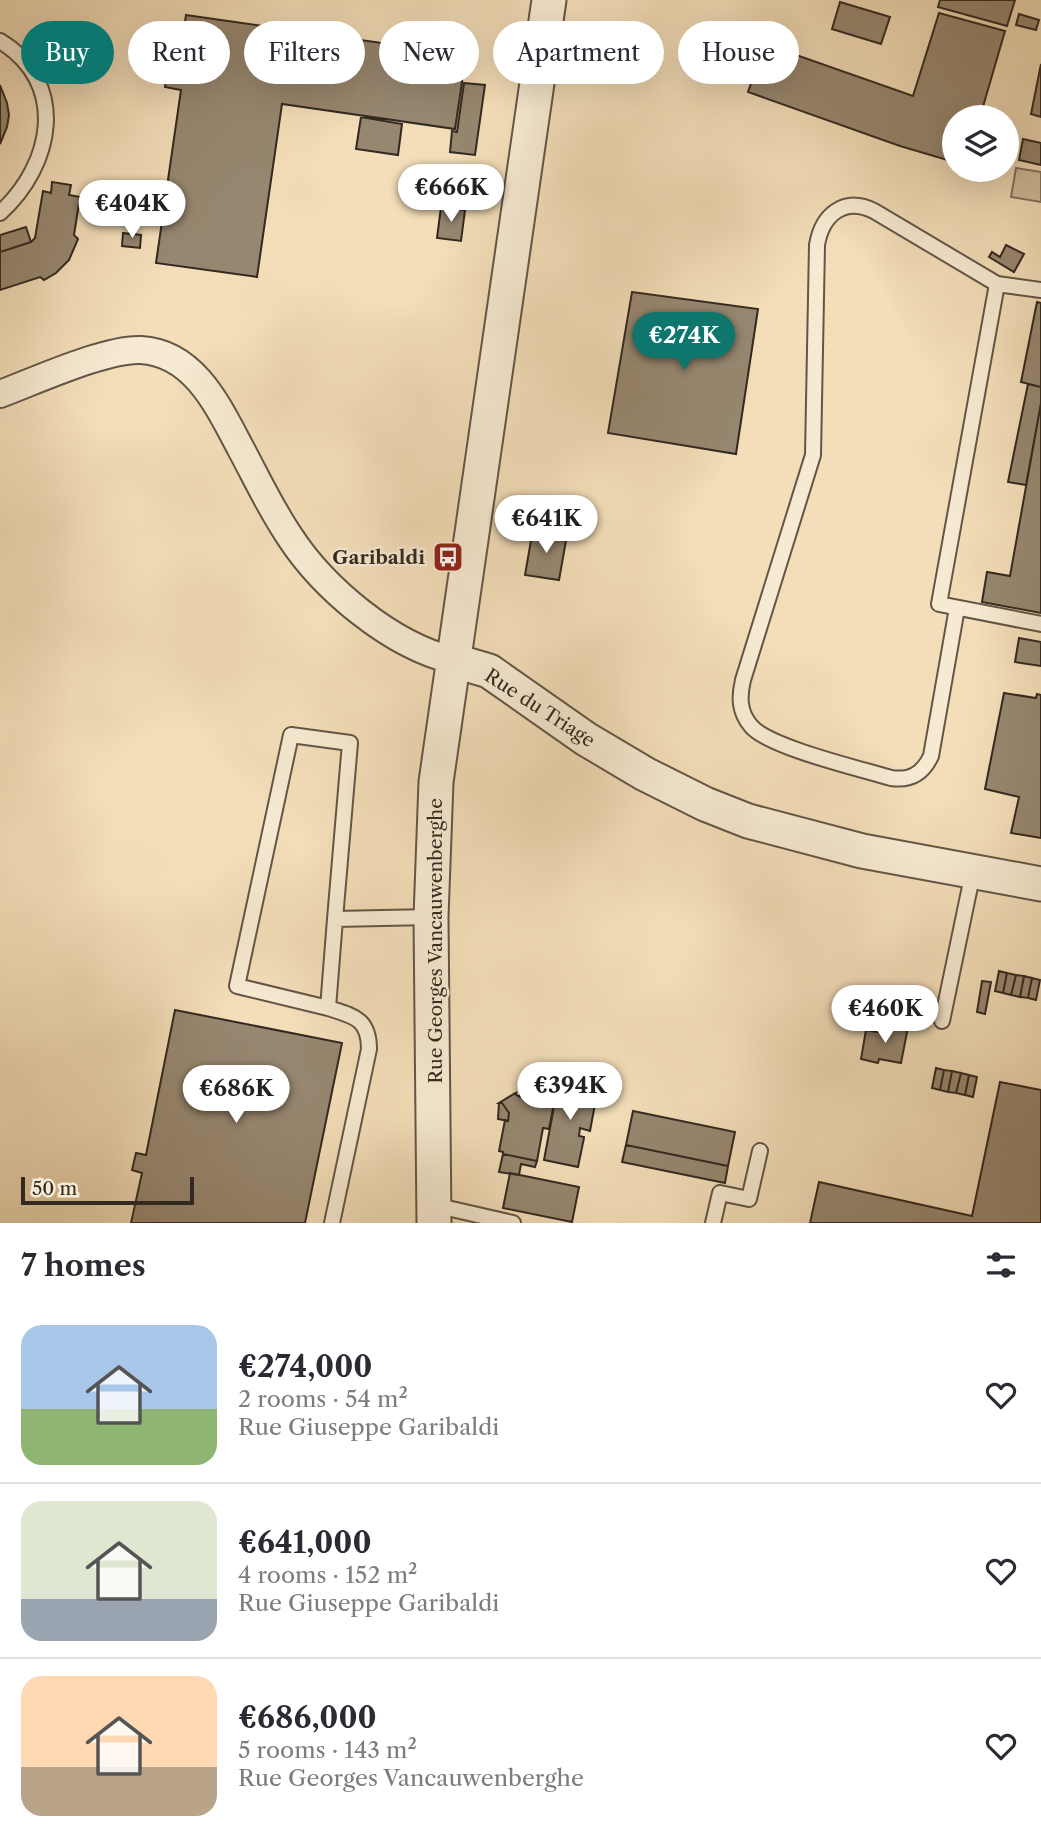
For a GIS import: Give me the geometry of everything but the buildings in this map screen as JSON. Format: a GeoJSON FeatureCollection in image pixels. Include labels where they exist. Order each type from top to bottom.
{"type":"FeatureCollection","features":[{"type":"Feature","properties":{"kind":"street","name":"Rue Georges Vancauwenberghe"},"geometry":{"type":"LineString","coordinates":[[434,1214],[431,917],[436,782],[549,0]]}},
{"type":"Feature","properties":{"kind":"street","name":"Rue du Triage"},"geometry":{"type":"LineString","coordinates":[[0,394],[103,356],[129,350],[153,352],[178,362],[200,380],[218,404],[290,538],[314,568],[341,595],[382,627],[425,651],[489,671],[624,762],[666,786],[724,811],[818,841],[1041,884]]}},
{"type":"Feature","properties":{"kind":"lane"},"geometry":{"type":"LineString","coordinates":[[0,41],[21,58],[35,78],[45,104],[47,129],[42,151],[29,177],[14,199],[0,213]]}},
{"type":"Feature","properties":{"kind":"lane"},"geometry":{"type":"LineString","coordinates":[[957,608],[932,756],[918,774],[910,778],[891,778],[772,742],[745,718],[740,705],[743,680],[813,455],[817,245],[824,224],[847,206],[864,206],[997,284],[1041,290]]}},
{"type":"Feature","properties":{"kind":"lane"},"geometry":{"type":"LineString","coordinates":[[997,284],[939,604],[1041,624]]}},
{"type":"Feature","properties":{"kind":"lane"},"geometry":{"type":"LineString","coordinates":[[328,1008],[351,743],[291,735],[237,986],[354,1016],[362,1022],[369,1039],[332,1223]]}},
{"type":"Feature","properties":{"kind":"lane"},"geometry":{"type":"LineString","coordinates":[[942,1021],[973,872]]}},
{"type":"Feature","properties":{"kind":"lane"},"geometry":{"type":"LineString","coordinates":[[335,919],[431,917]]}},
{"type":"Feature","properties":{"kind":"lane"},"geometry":{"type":"LineString","coordinates":[[713,1223],[720,1192],[750,1199],[760,1151]]}},
{"type":"Feature","properties":{"kind":"lane"},"geometry":{"type":"LineString","coordinates":[[434,1214],[513,1223]]}},
{"type":"Feature","properties":{"kind":"shaded area"},"geometry":{"type":"Polygon","coordinates":[[[1019,168],[1041,172],[1041,202],[1011,197],[1014,182],[1019,182],[1019,168]]]}},
{"type":"Feature","properties":{"kind":"place","name":"Garibaldi"},"geometry":{"type":"Point","coordinates":[448,557]}}]}
